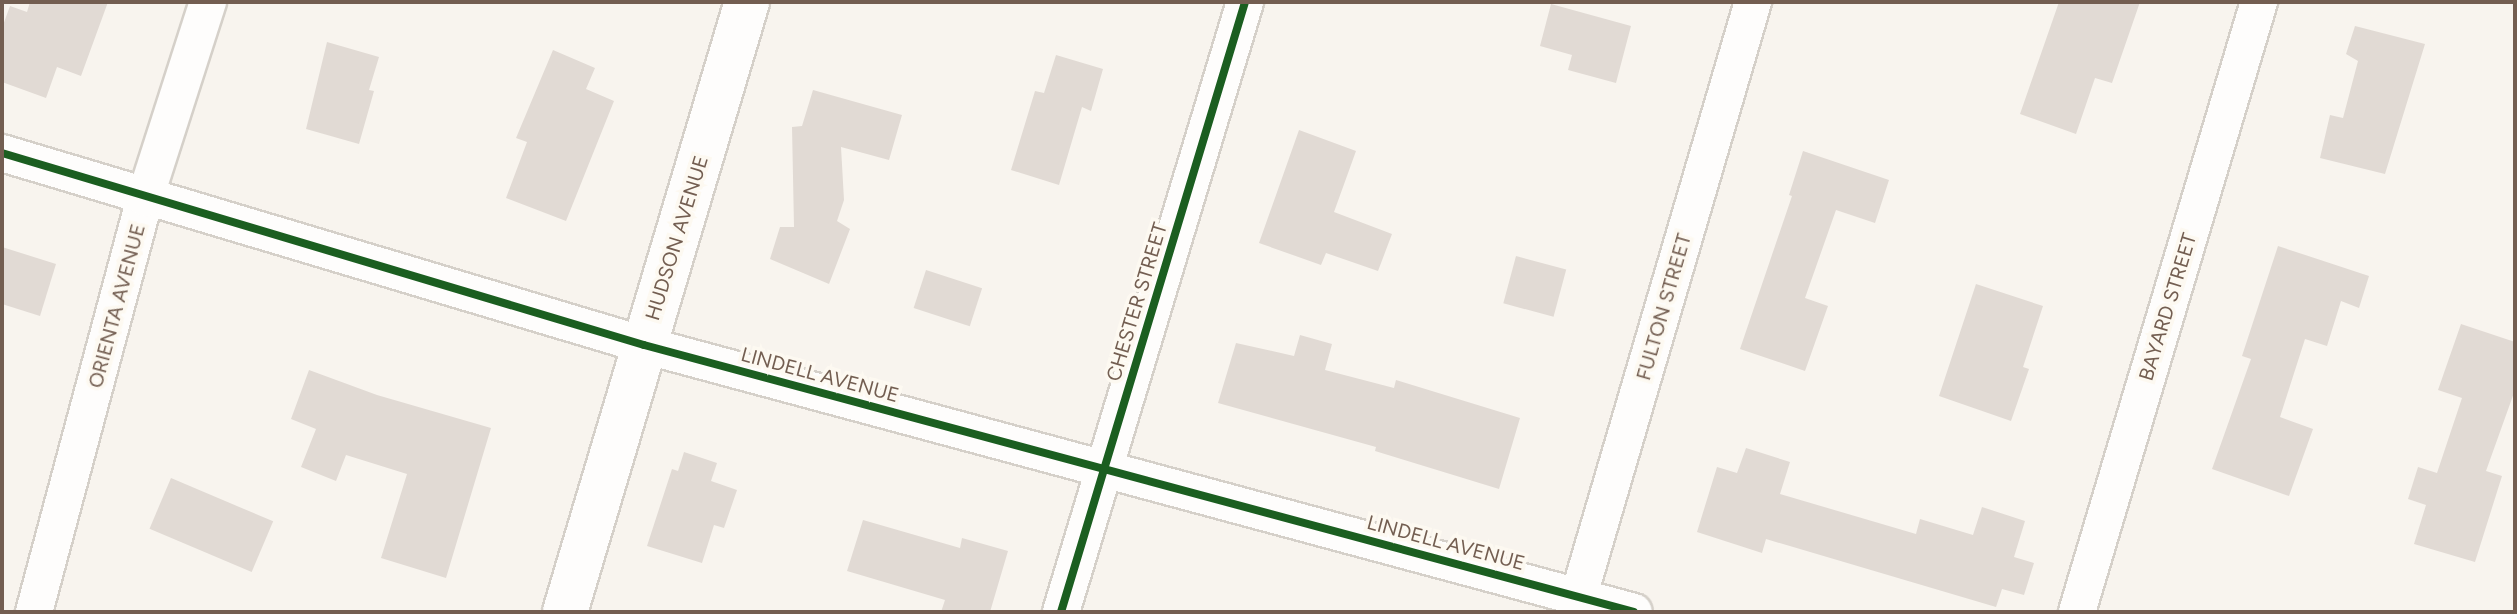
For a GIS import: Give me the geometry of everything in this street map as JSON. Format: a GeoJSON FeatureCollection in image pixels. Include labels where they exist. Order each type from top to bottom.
{"type":"FeatureCollection","features":[{"type":"Feature","properties":{"kind":"street","name":"ORIENTA AVENUE"},"geometry":{"type":"LineString","coordinates":[[34,612],[145,198],[208,2]]}},
{"type":"Feature","properties":{"kind":"street","name":"HUDSON AVENUE"},"geometry":{"type":"LineString","coordinates":[[565,612],[747,2]]}},
{"type":"Feature","properties":{"kind":"street","name":"CHESTER STREET"},"geometry":{"type":"LineString","coordinates":[[1061,612],[1245,2]]}},
{"type":"Feature","properties":{"kind":"street","name":"FULTON STREET"},"geometry":{"type":"LineString","coordinates":[[1576,604],[1753,2]]}},
{"type":"Feature","properties":{"kind":"street","name":"BAYARD STREET"},"geometry":{"type":"LineString","coordinates":[[2077,612],[2259,2]]}},
{"type":"Feature","properties":{"kind":"street","name":"LINDELL AVENUE"},"geometry":{"type":"LineString","coordinates":[[2,153],[644,345],[1104,467],[1576,604],[1634,612]]}},
{"type":"Feature","properties":{"kind":"building"},"geometry":{"type":"Polygon","coordinates":[[[30,2],[108,2],[81,76],[57,67],[46,98],[2,82],[2,28],[10,6],[27,12],[30,2]]]}},
{"type":"Feature","properties":{"kind":"building"},"geometry":{"type":"Polygon","coordinates":[[[2059,2],[2140,2],[2112,83],[2095,78],[2076,134],[2020,114],[2059,2]]]}},
{"type":"Feature","properties":{"kind":"building"},"geometry":{"type":"Polygon","coordinates":[[[1551,4],[1631,26],[1616,83],[1568,70],[1572,55],[1540,46],[1551,4]]]}},
{"type":"Feature","properties":{"kind":"building"},"geometry":{"type":"Polygon","coordinates":[[[2355,26],[2425,44],[2385,174],[2320,158],[2330,115],[2343,118],[2358,61],[2346,54],[2355,26]]]}},
{"type":"Feature","properties":{"kind":"building"},"geometry":{"type":"Polygon","coordinates":[[[327,42],[379,57],[369,90],[374,91],[359,144],[306,129],[327,42]]]}},
{"type":"Feature","properties":{"kind":"building"},"geometry":{"type":"Polygon","coordinates":[[[553,50],[595,68],[586,89],[614,101],[566,221],[506,198],[527,142],[516,138],[553,50]]]}},
{"type":"Feature","properties":{"kind":"building"},"geometry":{"type":"Polygon","coordinates":[[[1056,55],[1103,69],[1091,111],[1082,107],[1059,185],[1011,170],[1035,91],[1044,93],[1056,55]]]}},
{"type":"Feature","properties":{"kind":"building"},"geometry":{"type":"Polygon","coordinates":[[[813,90],[902,115],[889,160],[841,147],[844,200],[837,221],[850,229],[829,284],[770,259],[780,227],[794,227],[792,127],[802,126],[813,90]]]}},
{"type":"Feature","properties":{"kind":"building"},"geometry":{"type":"Polygon","coordinates":[[[1299,130],[1356,151],[1334,212],[1392,234],[1378,271],[1326,253],[1321,265],[1259,243],[1299,130]]]}},
{"type":"Feature","properties":{"kind":"building"},"geometry":{"type":"Polygon","coordinates":[[[1803,151],[1889,180],[1875,223],[1836,210],[1805,298],[1828,306],[1805,371],[1740,349],[1792,196],[1789,195],[1803,151]]]}},
{"type":"Feature","properties":{"kind":"building"},"geometry":{"type":"Polygon","coordinates":[[[2278,246],[2369,276],[2359,308],[2341,301],[2327,346],[2305,339],[2280,417],[2313,429],[2289,496],[2212,469],[2251,359],[2242,356],[2278,246]]]}},
{"type":"Feature","properties":{"kind":"building"},"geometry":{"type":"Polygon","coordinates":[[[2,247],[56,264],[40,316],[2,304],[2,247]]]}},
{"type":"Feature","properties":{"kind":"building"},"geometry":{"type":"Polygon","coordinates":[[[1516,256],[1566,269],[1554,317],[1503,303],[1516,256]]]}},
{"type":"Feature","properties":{"kind":"building"},"geometry":{"type":"Polygon","coordinates":[[[926,270],[982,288],[970,326],[914,308],[926,270]]]}},
{"type":"Feature","properties":{"kind":"building"},"geometry":{"type":"Polygon","coordinates":[[[1976,284],[2043,306],[2023,367],[2029,369],[2011,421],[1939,396],[1976,284]]]}},
{"type":"Feature","properties":{"kind":"building"},"geometry":{"type":"Polygon","coordinates":[[[2461,324],[2515,342],[2515,390],[2486,471],[2502,476],[2475,562],[2414,544],[2426,505],[2408,499],[2418,467],[2437,473],[2462,398],[2438,390],[2461,324]]]}},
{"type":"Feature","properties":{"kind":"building"},"geometry":{"type":"Polygon","coordinates":[[[1300,335],[1332,344],[1325,370],[1394,388],[1396,380],[1520,418],[1499,489],[1375,451],[1376,447],[1218,403],[1236,343],[1294,356],[1300,335]]]}},
{"type":"Feature","properties":{"kind":"building"},"geometry":{"type":"Polygon","coordinates":[[[309,370],[377,395],[491,428],[446,578],[381,558],[407,474],[346,455],[336,481],[301,467],[316,429],[291,419],[309,370]]]}},
{"type":"Feature","properties":{"kind":"building"},"geometry":{"type":"Polygon","coordinates":[[[1746,448],[1790,462],[1780,494],[1916,534],[1920,519],[1973,535],[1982,507],[2025,521],[2014,557],[2034,563],[2024,595],[2002,589],[1996,607],[1766,539],[1762,553],[1697,532],[1717,467],[1737,473],[1746,448]]]}},
{"type":"Feature","properties":{"kind":"building"},"geometry":{"type":"Polygon","coordinates":[[[684,452],[717,463],[711,481],[737,490],[724,528],[714,525],[702,563],[647,546],[672,469],[678,471],[684,452]]]}},
{"type":"Feature","properties":{"kind":"building"},"geometry":{"type":"Polygon","coordinates":[[[171,478],[273,521],[252,572],[150,529],[171,478]]]}},
{"type":"Feature","properties":{"kind":"building"},"geometry":{"type":"Polygon","coordinates":[[[863,520],[960,548],[962,538],[1008,551],[990,612],[941,612],[945,600],[847,571],[863,520]]]}},
{"type":"Feature","properties":{"kind":"cycle path"},"geometry":{"type":"LineString","coordinates":[[1061,612],[1245,2]]}},
{"type":"Feature","properties":{"kind":"cycle path"},"geometry":{"type":"LineString","coordinates":[[2,153],[644,345],[1634,612]]}}]}
